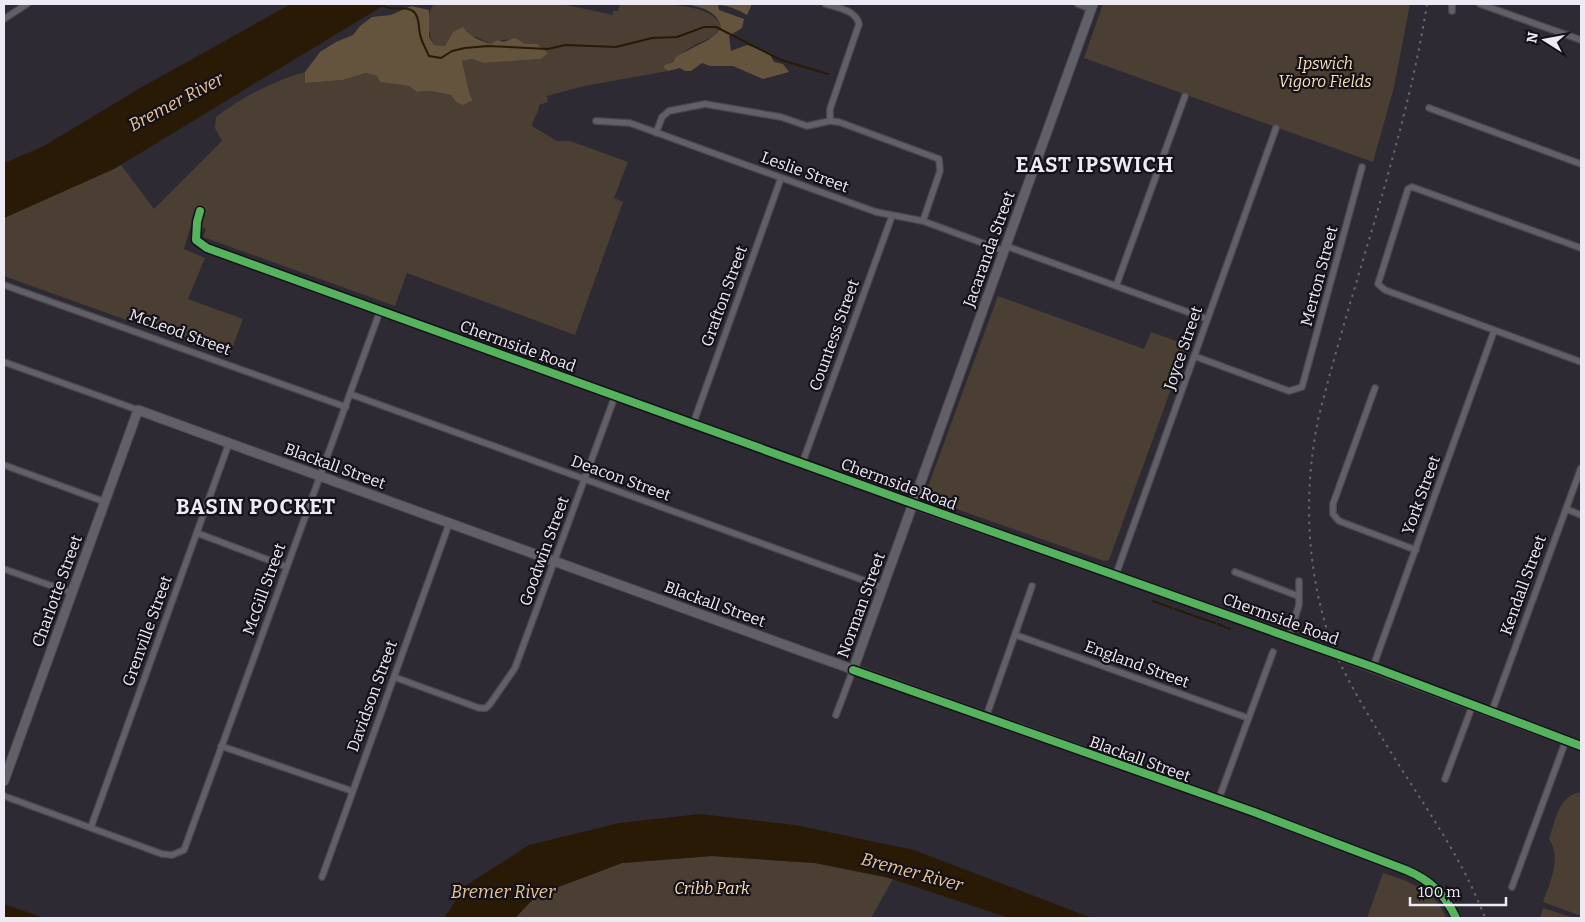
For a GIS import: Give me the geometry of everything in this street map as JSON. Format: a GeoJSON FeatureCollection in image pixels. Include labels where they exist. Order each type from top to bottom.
{"type":"FeatureCollection","features":[{"type":"Feature","properties":{"kind":"street"},"geometry":{"type":"LineString","coordinates":[[4,19],[27,4]]}},
{"type":"Feature","properties":{"kind":"street"},"geometry":{"type":"LineString","coordinates":[[826,4],[857,16],[859,24],[830,108],[830,121]]}},
{"type":"Feature","properties":{"kind":"street"},"geometry":{"type":"LineString","coordinates":[[1078,4],[1092,6]]}},
{"type":"Feature","properties":{"kind":"street"},"geometry":{"type":"LineString","coordinates":[[1452,4],[1452,11]]}},
{"type":"Feature","properties":{"kind":"street"},"geometry":{"type":"LineString","coordinates":[[1480,4],[1581,40]]}},
{"type":"Feature","properties":{"kind":"street","name":"Jacaranda Street"},"geometry":{"type":"LineString","coordinates":[[913,504],[1092,6]]}},
{"type":"Feature","properties":{"kind":"street"},"geometry":{"type":"LineString","coordinates":[[1116,286],[1185,96]]}},
{"type":"Feature","properties":{"kind":"street"},"geometry":{"type":"LineString","coordinates":[[656,133],[666,112],[701,105],[781,117],[807,126],[830,121],[934,157],[940,162],[940,171],[923,221]]}},
{"type":"Feature","properties":{"kind":"street"},"geometry":{"type":"LineString","coordinates":[[1428,108],[1581,164]]}},
{"type":"Feature","properties":{"kind":"street","name":"Leslie Street"},"geometry":{"type":"LineString","coordinates":[[596,121],[630,123],[892,216],[923,221],[1116,286],[1207,319]]}},
{"type":"Feature","properties":{"kind":"street","name":"Joyce Street"},"geometry":{"type":"LineString","coordinates":[[1115,577],[1276,128]]}},
{"type":"Feature","properties":{"kind":"street","name":"Merton Street"},"geometry":{"type":"LineString","coordinates":[[1194,356],[1289,391],[1298,390],[1304,385],[1362,167]]}},
{"type":"Feature","properties":{"kind":"street","name":"Grafton Street"},"geometry":{"type":"LineString","coordinates":[[693,424],[781,178]]}},
{"type":"Feature","properties":{"kind":"street"},"geometry":{"type":"LineString","coordinates":[[1581,248],[1412,187],[1408,189],[1379,287],[1581,362]]}},
{"type":"Feature","properties":{"kind":"street","name":"Chermside Road"},"geometry":{"type":"LineString","coordinates":[[200,212],[197,222],[196,240],[207,248],[1115,577],[1349,658],[1581,746]]}},
{"type":"Feature","properties":{"kind":"street","name":"Countess Street"},"geometry":{"type":"LineString","coordinates":[[802,464],[892,216]]}},
{"type":"Feature","properties":{"kind":"street","name":"McLeod Street"},"geometry":{"type":"LineString","coordinates":[[4,285],[346,407]]}},
{"type":"Feature","properties":{"kind":"street","name":"McGill Street"},"geometry":{"type":"LineString","coordinates":[[91,827],[162,854],[180,854],[185,848],[380,311]]}},
{"type":"Feature","properties":{"kind":"street","name":"York Street"},"geometry":{"type":"LineString","coordinates":[[1373,667],[1494,331]]}},
{"type":"Feature","properties":{"kind":"street","name":"Blackall Street"},"geometry":{"type":"LineString","coordinates":[[4,362],[853,670],[1297,828],[1416,874],[1437,888],[1447,900],[1456,918]]}},
{"type":"Feature","properties":{"kind":"street"},"geometry":{"type":"LineString","coordinates":[[1375,388],[1333,504],[1333,514],[1339,521],[1416,550]]}},
{"type":"Feature","properties":{"kind":"street","name":"Deacon Street"},"geometry":{"type":"LineString","coordinates":[[350,394],[882,587]]}},
{"type":"Feature","properties":{"kind":"street","name":"Goodwin Street"},"geometry":{"type":"LineString","coordinates":[[394,678],[479,708],[486,708],[509,680],[516,668],[615,396]]}},
{"type":"Feature","properties":{"kind":"street","name":"Charlotte Street"},"geometry":{"type":"LineString","coordinates":[[4,781],[138,410]]}},
{"type":"Feature","properties":{"kind":"street","name":"Grenville Street"},"geometry":{"type":"LineString","coordinates":[[91,827],[229,443]]}},
{"type":"Feature","properties":{"kind":"street"},"geometry":{"type":"LineString","coordinates":[[4,465],[105,502]]}},
{"type":"Feature","properties":{"kind":"street","name":"Kendall Street"},"geometry":{"type":"LineString","coordinates":[[1492,711],[1581,468]]}},
{"type":"Feature","properties":{"kind":"street","name":"Norman Street"},"geometry":{"type":"LineString","coordinates":[[836,715],[913,504]]}},
{"type":"Feature","properties":{"kind":"street"},"geometry":{"type":"LineString","coordinates":[[1566,509],[1581,515]]}},
{"type":"Feature","properties":{"kind":"street","name":"Davidson Street"},"geometry":{"type":"LineString","coordinates":[[322,877],[449,524]]}},
{"type":"Feature","properties":{"kind":"street"},"geometry":{"type":"LineString","coordinates":[[197,533],[287,567]]}},
{"type":"Feature","properties":{"kind":"street"},"geometry":{"type":"LineString","coordinates":[[4,569],[72,593]]}},
{"type":"Feature","properties":{"kind":"street"},"geometry":{"type":"LineString","coordinates":[[1235,572],[1298,596]]}},
{"type":"Feature","properties":{"kind":"street"},"geometry":{"type":"LineString","coordinates":[[1288,637],[1299,605],[1299,581]]}},
{"type":"Feature","properties":{"kind":"street"},"geometry":{"type":"LineString","coordinates":[[986,717],[1032,586]]}},
{"type":"Feature","properties":{"kind":"street","name":"England Street"},"geometry":{"type":"LineString","coordinates":[[1016,635],[1248,718]]}},
{"type":"Feature","properties":{"kind":"street"},"geometry":{"type":"LineString","coordinates":[[1218,801],[1272,652]]}},
{"type":"Feature","properties":{"kind":"street"},"geometry":{"type":"LineString","coordinates":[[1445,779],[1473,704]]}},
{"type":"Feature","properties":{"kind":"street"},"geometry":{"type":"LineString","coordinates":[[1512,887],[1566,740]]}},
{"type":"Feature","properties":{"kind":"street"},"geometry":{"type":"LineString","coordinates":[[221,746],[352,791]]}},
{"type":"Feature","properties":{"kind":"street"},"geometry":{"type":"LineString","coordinates":[[4,796],[91,827]]}},
{"type":"Feature","properties":{"kind":"green space"},"geometry":{"type":"Polygon","coordinates":[[[434,4],[562,4],[613,15],[613,11],[618,11],[620,4],[677,5],[706,12],[715,18],[721,27],[710,38],[693,46],[664,65],[664,68],[668,71],[584,86],[547,96],[548,102],[539,105],[532,126],[557,141],[570,141],[628,162],[614,198],[623,202],[575,335],[407,273],[395,306],[203,237],[206,229],[191,225],[184,249],[205,258],[188,299],[243,319],[229,357],[4,276],[4,218],[121,165],[154,209],[222,141],[215,128],[216,117],[247,96],[281,80],[305,72],[305,83],[343,80],[366,73],[377,76],[381,82],[409,86],[417,92],[431,91],[451,95],[456,102],[470,97],[462,61],[472,59],[483,63],[541,59],[548,53],[538,47],[512,40],[500,40],[491,44],[476,37],[453,32],[445,46],[434,45],[430,36],[428,19],[434,4]]]}},
{"type":"Feature","properties":{"kind":"green space","name":"Ipswich Vigoro Fields"},"geometry":{"type":"Polygon","coordinates":[[[1103,4],[1410,4],[1394,87],[1373,162],[1084,58],[1103,4]]]}},
{"type":"Feature","properties":{"kind":"green space"},"geometry":{"type":"Polygon","coordinates":[[[998,296],[1144,349],[1151,332],[1187,345],[1109,560],[1104,561],[931,500],[926,492],[998,296]]]}},
{"type":"Feature","properties":{"kind":"green space"},"geometry":{"type":"Polygon","coordinates":[[[1581,792],[1581,916],[1543,902],[1554,870],[1555,854],[1549,839],[1556,816],[1567,798],[1581,792]]]}},
{"type":"Feature","properties":{"kind":"green space","name":"Cribb Park"},"geometry":{"type":"Polygon","coordinates":[[[712,856],[815,863],[893,879],[871,918],[515,918],[537,895],[622,863],[712,856]]]}},
{"type":"Feature","properties":{"kind":"green space"},"geometry":{"type":"Polygon","coordinates":[[[1383,873],[1412,884],[1429,894],[1442,909],[1446,918],[1367,918],[1383,873]]]}},
{"type":"Feature","properties":{"kind":"green space"},"geometry":{"type":"Polygon","coordinates":[[[1543,908],[1571,917],[1571,918],[1540,918],[1543,908]]]}},
{"type":"Feature","properties":{"kind":"shaded area"},"geometry":{"type":"Polygon","coordinates":[[[685,4],[752,4],[747,15],[733,8],[718,5],[719,10],[744,19],[742,28],[729,36],[731,51],[747,45],[769,53],[774,62],[783,64],[789,72],[763,79],[733,66],[710,66],[702,63],[691,71],[685,71],[680,68],[668,71],[664,68],[664,65],[673,62],[677,56],[708,40],[721,27],[719,21],[712,13],[702,8],[685,4]]]}},
{"type":"Feature","properties":{"kind":"shaded area"},"geometry":{"type":"Polygon","coordinates":[[[411,6],[429,10],[429,37],[434,45],[445,46],[453,32],[463,27],[472,36],[487,43],[491,44],[498,40],[503,42],[515,38],[525,44],[537,44],[548,53],[541,59],[483,63],[472,59],[462,61],[470,96],[473,100],[463,105],[456,102],[451,95],[431,91],[417,92],[409,86],[380,82],[377,76],[366,73],[343,80],[305,83],[305,72],[320,52],[336,42],[353,35],[360,26],[372,17],[391,15],[411,6]]]}},
{"type":"Feature","properties":{"kind":"water","name":"Bremer River"},"geometry":{"type":"Polygon","coordinates":[[[291,4],[386,4],[114,169],[4,218],[4,163],[44,146],[142,87],[291,4]]]}},
{"type":"Feature","properties":{"kind":"water","name":"Bremer River"},"geometry":{"type":"Polygon","coordinates":[[[700,814],[795,825],[914,850],[1092,918],[1009,918],[886,877],[815,863],[712,856],[622,863],[537,895],[515,918],[444,918],[465,886],[529,845],[619,823],[700,814]]]}},
{"type":"Feature","properties":{"kind":"water"},"geometry":{"type":"Polygon","coordinates":[[[4,904],[44,918],[4,918],[4,904]]]}},
{"type":"Feature","properties":{"kind":"waterway"},"geometry":{"type":"LineString","coordinates":[[381,4],[389,8],[407,9],[414,12],[418,19],[421,39],[429,56],[441,58],[452,51],[488,46],[548,49],[565,45],[616,47],[652,38],[677,37],[704,27],[716,27],[781,60],[828,74]]}},
{"type":"Feature","properties":{"kind":"waterway"},"geometry":{"type":"LineString","coordinates":[[1153,601],[1172,608]]}},
{"type":"Feature","properties":{"kind":"waterway"},"geometry":{"type":"LineString","coordinates":[[1175,609],[1192,615]]}},
{"type":"Feature","properties":{"kind":"waterway"},"geometry":{"type":"LineString","coordinates":[[1194,616],[1215,623]]}},
{"type":"Feature","properties":{"kind":"waterway"},"geometry":{"type":"LineString","coordinates":[[1218,624],[1230,629]]}},
{"type":"Feature","properties":{"kind":"railway"},"geometry":{"type":"LineString","coordinates":[[1427,4],[1417,56],[1392,161],[1318,420],[1311,473],[1309,525],[1311,552],[1320,604],[1327,630],[1338,658],[1352,687],[1397,763],[1452,849],[1485,918]]}},
{"type":"Feature","properties":{"kind":"cycle path"},"geometry":{"type":"LineString","coordinates":[[200,211],[196,240],[207,248],[906,501],[1373,667],[1581,746]]}},
{"type":"Feature","properties":{"kind":"cycle path"},"geometry":{"type":"LineString","coordinates":[[853,670],[1254,812],[1406,870],[1422,878],[1436,889],[1452,909],[1456,918]]}},
{"type":"Feature","properties":{"kind":"district","name":"EAST IPSWICH"},"geometry":{"type":"Point","coordinates":[1095,165]}},
{"type":"Feature","properties":{"kind":"district","name":"BASIN POCKET"},"geometry":{"type":"Point","coordinates":[256,507]}}]}
